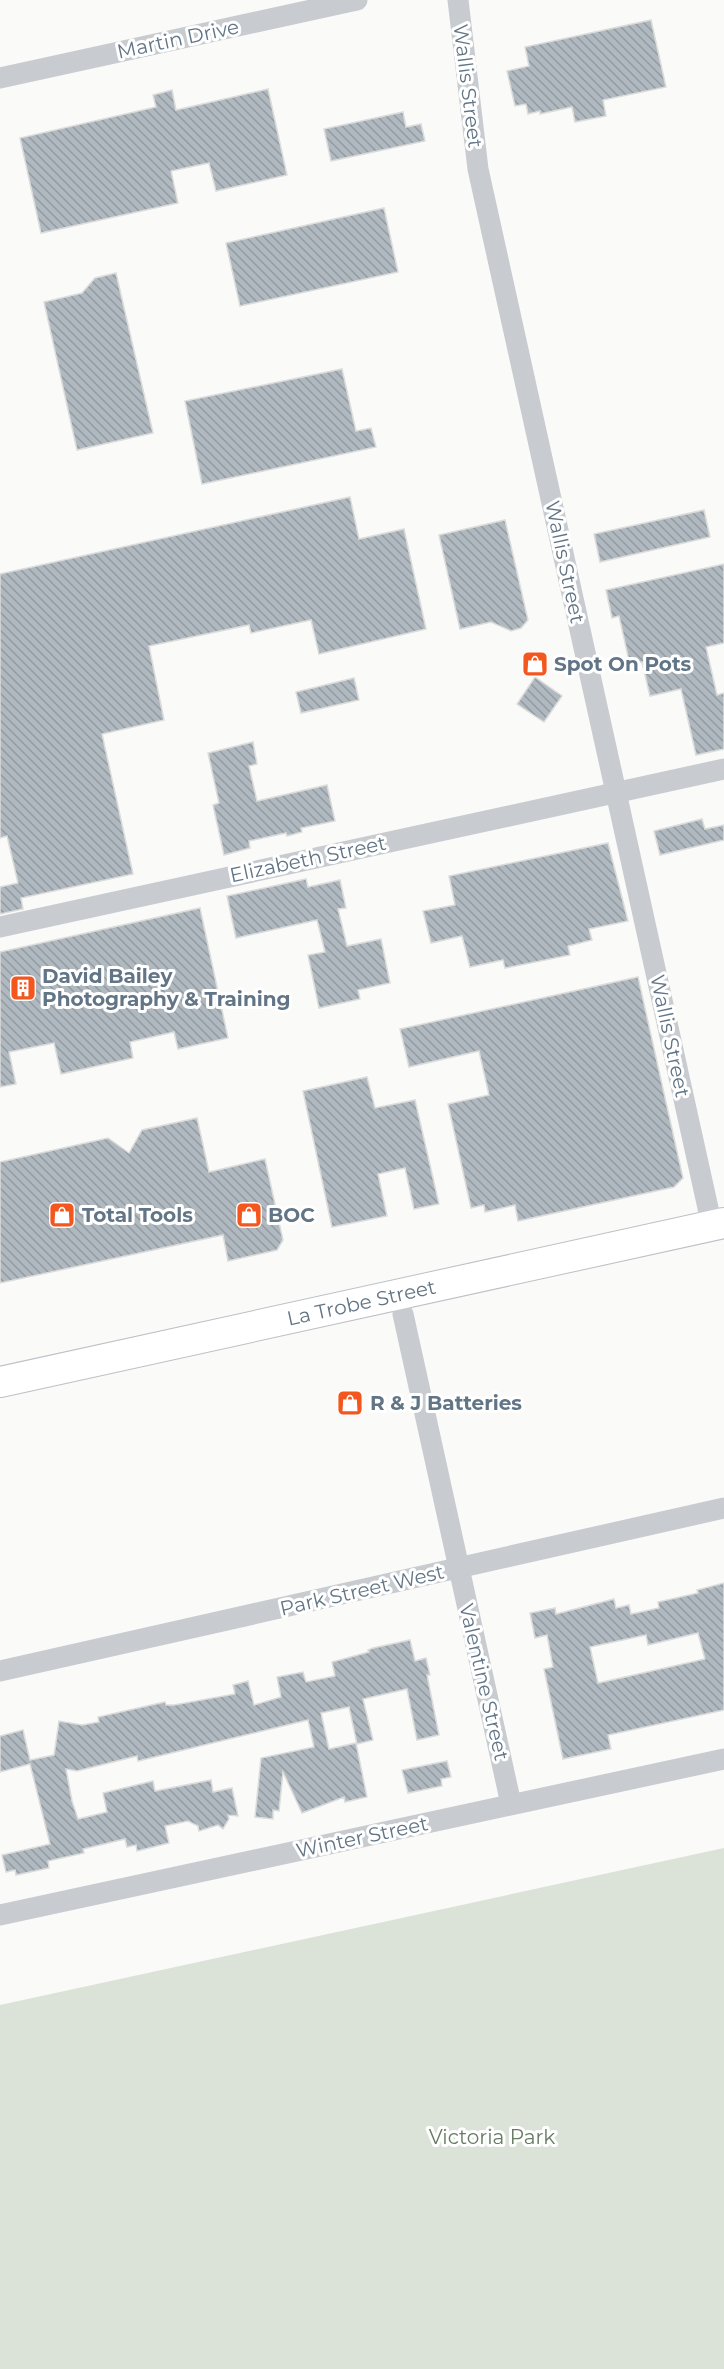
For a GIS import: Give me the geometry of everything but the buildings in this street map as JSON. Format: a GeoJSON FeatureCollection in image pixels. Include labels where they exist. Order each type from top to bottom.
{"type":"FeatureCollection","features":[{"type":"Feature","properties":{"kind":"main road","name":"La Trobe Street"},"geometry":{"type":"LineString","coordinates":[[0,1382],[401,1304],[719,1235]]}},
{"type":"Feature","properties":{"kind":"main road","name":"La Trobe Street"},"geometry":{"type":"LineString","coordinates":[[0,1403],[401,1304]]}},
{"type":"Feature","properties":{"kind":"street","name":"Martin Drive"},"geometry":{"type":"LineString","coordinates":[[0,78],[357,0]]}},
{"type":"Feature","properties":{"kind":"street","name":"Wallis Street"},"geometry":{"type":"LineString","coordinates":[[458,0],[478,169],[616,792],[719,1235]]}},
{"type":"Feature","properties":{"kind":"street","name":"Elizabeth Street"},"geometry":{"type":"LineString","coordinates":[[0,927],[724,769]]}},
{"type":"Feature","properties":{"kind":"street","name":"Valentine Street"},"geometry":{"type":"LineString","coordinates":[[401,1304],[511,1804]]}},
{"type":"Feature","properties":{"kind":"street","name":"Park Street West"},"geometry":{"type":"LineString","coordinates":[[0,1671],[724,1508]]}},
{"type":"Feature","properties":{"kind":"street","name":"Winter Street"},"geometry":{"type":"LineString","coordinates":[[0,1915],[724,1759]]}},
{"type":"Feature","properties":{"kind":"green space","name":"Victoria Park"},"geometry":{"type":"Polygon","coordinates":[[[724,1848],[724,2369],[0,2369],[0,2005],[724,1848]]]}},
{"type":"Feature","properties":{"kind":"place","name":"Spot On Pots"},"geometry":{"type":"Point","coordinates":[535,664]}},
{"type":"Feature","properties":{"kind":"place","name":"David Bailey Photography & Training"},"geometry":{"type":"Point","coordinates":[23,988]}},
{"type":"Feature","properties":{"kind":"place","name":"Total Tools"},"geometry":{"type":"Point","coordinates":[62,1215]}},
{"type":"Feature","properties":{"kind":"place","name":"BOC"},"geometry":{"type":"Point","coordinates":[249,1215]}},
{"type":"Feature","properties":{"kind":"place","name":"R & J Batteries"},"geometry":{"type":"Point","coordinates":[350,1403]}}]}
